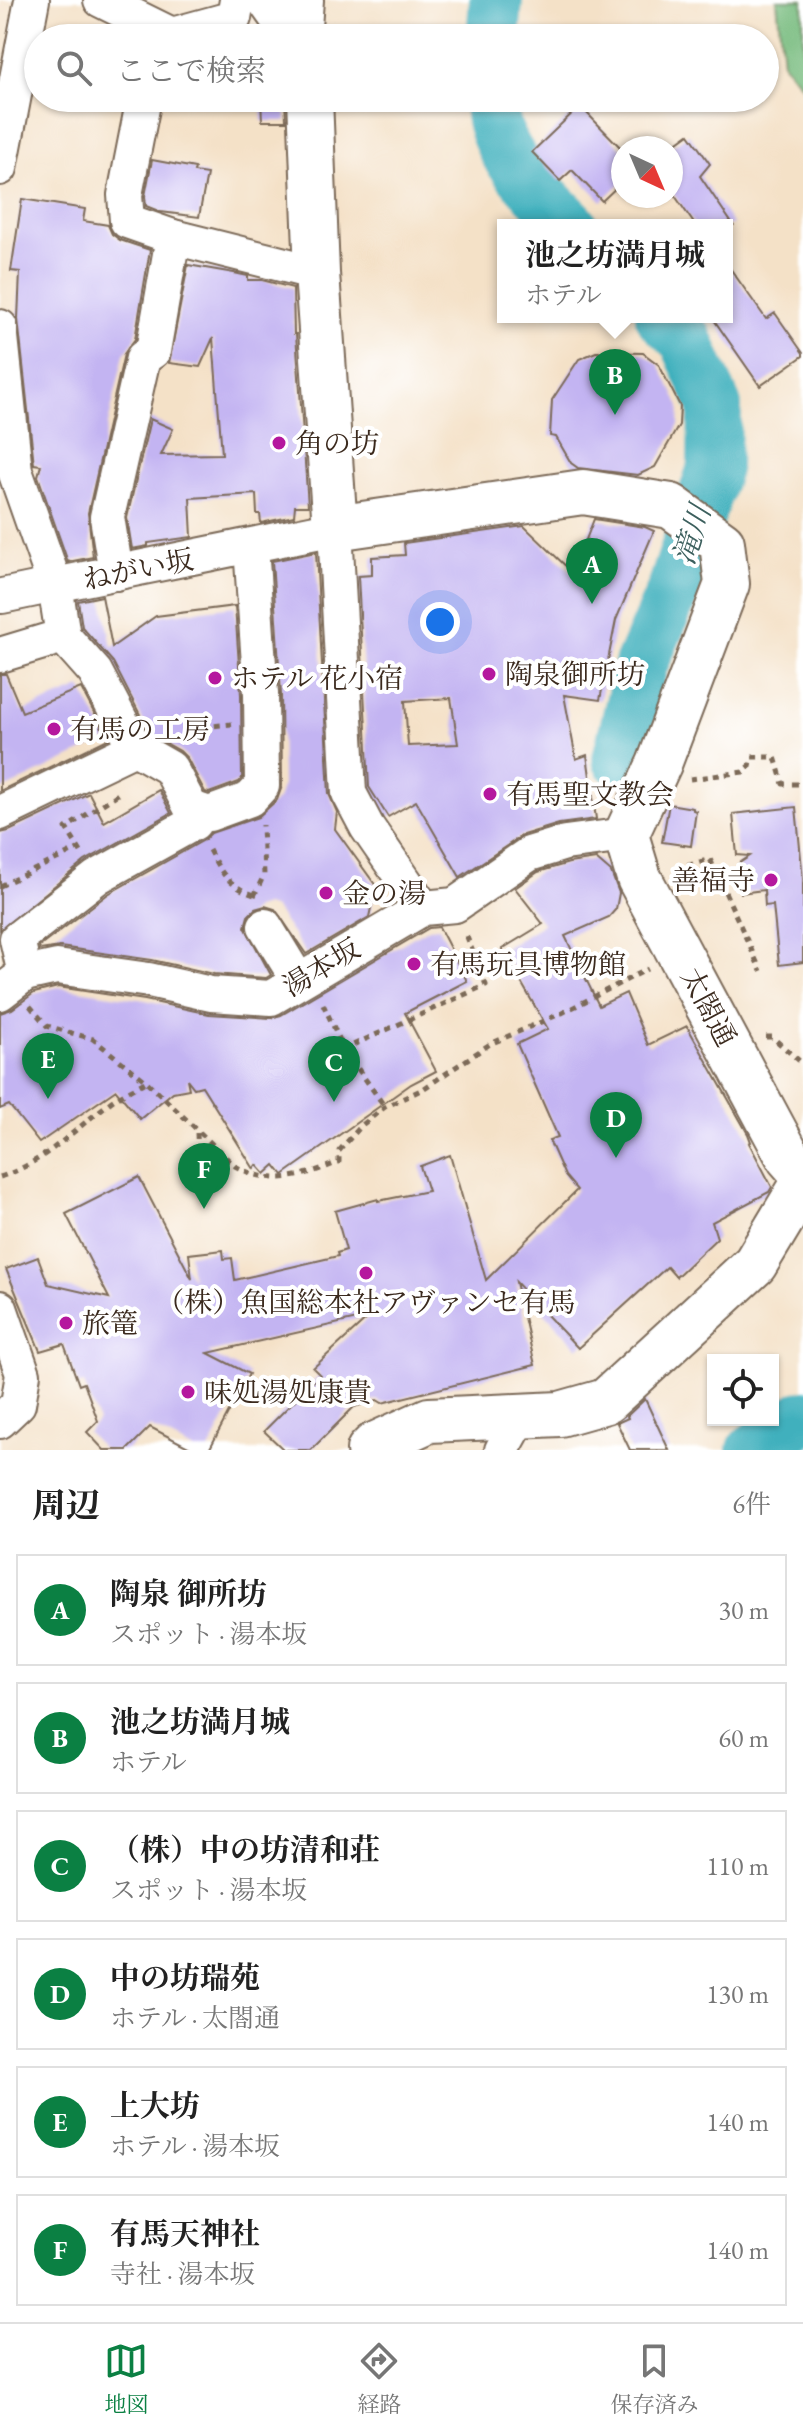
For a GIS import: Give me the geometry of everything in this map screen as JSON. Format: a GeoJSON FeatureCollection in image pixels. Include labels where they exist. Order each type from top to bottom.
{"type":"FeatureCollection","features":[{"type":"Feature","properties":{"kind":"street"},"geometry":{"type":"LineString","coordinates":[[27,24],[32,0]]}},
{"type":"Feature","properties":{"kind":"street"},"geometry":{"type":"LineString","coordinates":[[101,0],[147,24]]}},
{"type":"Feature","properties":{"kind":"street"},"geometry":{"type":"LineString","coordinates":[[213,24],[234,18],[237,0]]}},
{"type":"Feature","properties":{"kind":"street"},"geometry":{"type":"LineString","coordinates":[[270,0],[287,24]]}},
{"type":"Feature","properties":{"kind":"street"},"geometry":{"type":"LineString","coordinates":[[304,24],[306,0]]}},
{"type":"Feature","properties":{"kind":"street"},"geometry":{"type":"LineString","coordinates":[[0,168],[24,42]]}},
{"type":"Feature","properties":{"kind":"street"},"geometry":{"type":"LineString","coordinates":[[141,112],[125,195],[127,221],[173,237],[317,273]]}},
{"type":"Feature","properties":{"kind":"street"},"geometry":{"type":"LineString","coordinates":[[311,112],[317,273],[349,793],[367,827],[439,906]]}},
{"type":"Feature","properties":{"kind":"street"},"geometry":{"type":"LineString","coordinates":[[116,573],[107,517],[143,358],[153,351],[173,237]]}},
{"type":"Feature","properties":{"kind":"street"},"geometry":{"type":"LineString","coordinates":[[0,327],[15,471],[55,585],[2,596]]}},
{"type":"Feature","properties":{"kind":"street"},"geometry":{"type":"LineString","coordinates":[[335,528],[583,492],[671,506],[722,543],[727,584],[651,780],[626,835]]}},
{"type":"Feature","properties":{"kind":"street","name":"ねがい坂"},"geometry":{"type":"LineString","coordinates":[[63,636],[55,585],[335,528]]}},
{"type":"Feature","properties":{"kind":"street"},"geometry":{"type":"LineString","coordinates":[[13,983],[17,939],[97,877],[197,817],[250,799],[262,786],[251,546]]}},
{"type":"Feature","properties":{"kind":"street"},"geometry":{"type":"LineString","coordinates":[[0,655],[63,636],[95,672],[148,755],[170,768],[197,817]]}},
{"type":"Feature","properties":{"kind":"street"},"geometry":{"type":"LineString","coordinates":[[0,813],[148,755]]}},
{"type":"Feature","properties":{"kind":"street","name":"湯本坂"},"geometry":{"type":"LineString","coordinates":[[13,983],[57,967],[149,980],[211,994],[271,998],[303,977],[439,906],[529,854],[565,843],[626,835]]}},
{"type":"Feature","properties":{"kind":"street","name":"太閤通"},"geometry":{"type":"LineString","coordinates":[[626,835],[640,879],[789,1158],[803,1174]]}},
{"type":"Feature","properties":{"kind":"street"},"geometry":{"type":"LineString","coordinates":[[265,926],[303,977]]}},
{"type":"Feature","properties":{"kind":"street"},"geometry":{"type":"LineString","coordinates":[[369,1450],[429,1420],[510,1436],[560,1414],[606,1401],[755,1264],[803,1184]]}},
{"type":"Feature","properties":{"kind":"street"},"geometry":{"type":"LineString","coordinates":[[0,1308],[23,1374],[18,1404],[0,1421]]}},
{"type":"Feature","properties":{"kind":"path"},"geometry":{"type":"LineString","coordinates":[[0,886],[78,849],[66,828],[148,755],[211,726],[261,723]]}},
{"type":"Feature","properties":{"kind":"path"},"geometry":{"type":"LineString","coordinates":[[651,780],[685,780],[737,773],[750,766],[752,757],[775,757],[783,784],[803,784]]}},
{"type":"Feature","properties":{"kind":"path"},"geometry":{"type":"LineString","coordinates":[[197,817],[217,866],[236,888],[254,895],[264,875],[264,841],[257,792]]}},
{"type":"Feature","properties":{"kind":"path"},"geometry":{"type":"LineString","coordinates":[[640,879],[710,859],[761,971]]}},
{"type":"Feature","properties":{"kind":"path"},"geometry":{"type":"LineString","coordinates":[[344,1049],[486,985],[439,906]]}},
{"type":"Feature","properties":{"kind":"path"},"geometry":{"type":"LineString","coordinates":[[13,983],[47,1026],[93,1039],[146,1081],[235,1166],[251,1175],[269,1179],[302,1177],[339,1162],[339,1151],[362,1125],[385,1107],[423,1089],[490,1044],[562,1013],[680,953]]}},
{"type":"Feature","properties":{"kind":"path"},"geometry":{"type":"LineString","coordinates":[[303,977],[344,1049],[385,1107]]}},
{"type":"Feature","properties":{"kind":"path"},"geometry":{"type":"LineString","coordinates":[[0,1177],[57,1147],[110,1101],[146,1081]]}},
{"type":"Feature","properties":{"kind":"path"},"geometry":{"type":"LineString","coordinates":[[197,1132],[198,1160]]}},
{"type":"Feature","properties":{"kind":"green space"},"geometry":{"type":"Polygon","coordinates":[[[777,0],[803,0],[803,88],[783,63],[777,0]]]}},
{"type":"Feature","properties":{"kind":"building"},"geometry":{"type":"Polygon","coordinates":[[[262,112],[286,112],[286,121],[262,121],[262,112]]]}},
{"type":"Feature","properties":{"kind":"building"},"geometry":{"type":"Polygon","coordinates":[[[574,112],[586,112],[611,138],[611,192],[602,201],[572,170],[560,181],[532,152],[574,112]]]}},
{"type":"Feature","properties":{"kind":"building"},"geometry":{"type":"Polygon","coordinates":[[[689,134],[710,164],[700,176],[729,219],[691,219],[683,208],[683,138],[689,134]]]}},
{"type":"Feature","properties":{"kind":"building"},"geometry":{"type":"Polygon","coordinates":[[[152,160],[195,168],[194,172],[207,174],[199,217],[161,212],[146,206],[152,160]]]}},
{"type":"Feature","properties":{"kind":"building"},"geometry":{"type":"Polygon","coordinates":[[[22,199],[85,209],[83,221],[108,225],[112,234],[120,240],[150,250],[135,339],[124,354],[88,513],[93,557],[68,562],[38,476],[41,465],[34,464],[18,319],[20,272],[11,271],[22,199]]]}},
{"type":"Feature","properties":{"kind":"building"},"geometry":{"type":"Polygon","coordinates":[[[188,265],[293,288],[308,506],[295,506],[294,516],[261,523],[260,514],[257,514],[256,494],[190,498],[192,537],[148,543],[148,546],[132,549],[127,518],[150,419],[173,429],[161,455],[222,454],[213,338],[200,367],[169,363],[188,265]]]}},
{"type":"Feature","properties":{"kind":"building"},"geometry":{"type":"Polygon","coordinates":[[[733,272],[766,319],[775,313],[803,353],[760,386],[716,323],[733,323],[733,272]]]}},
{"type":"Feature","properties":{"kind":"building"},"geometry":{"type":"Polygon","coordinates":[[[596,352],[643,353],[659,365],[680,406],[679,425],[655,467],[638,475],[578,468],[571,463],[556,437],[550,436],[552,400],[579,359],[596,352]]]}},
{"type":"Feature","properties":{"kind":"building"},"geometry":{"type":"Polygon","coordinates":[[[594,519],[654,531],[616,620],[600,700],[564,695],[576,759],[587,755],[596,819],[559,824],[523,835],[460,877],[416,801],[388,817],[369,787],[358,576],[372,575],[372,557],[405,555],[404,543],[524,526],[573,573],[594,519]],[[451,698],[405,701],[408,746],[458,744],[451,698]]]}},
{"type":"Feature","properties":{"kind":"building"},"geometry":{"type":"Polygon","coordinates":[[[316,552],[329,794],[337,812],[335,829],[376,886],[369,917],[306,954],[275,909],[265,906],[255,909],[248,916],[245,927],[271,975],[266,978],[214,974],[152,960],[60,947],[40,950],[39,947],[108,894],[204,840],[211,833],[258,817],[277,800],[282,786],[281,694],[272,561],[316,552]]]}},
{"type":"Feature","properties":{"kind":"building"},"geometry":{"type":"Polygon","coordinates":[[[102,596],[112,647],[156,616],[235,606],[241,695],[242,778],[239,782],[205,792],[187,758],[150,734],[113,662],[82,627],[78,601],[102,596]]]}},
{"type":"Feature","properties":{"kind":"building","name":"有馬の工房"},"geometry":{"type":"Polygon","coordinates":[[[0,674],[6,674],[22,712],[81,688],[108,739],[0,791],[0,674]]]}},
{"type":"Feature","properties":{"kind":"building"},"geometry":{"type":"Polygon","coordinates":[[[159,790],[171,813],[85,861],[0,930],[0,833],[89,793],[104,822],[159,790]]]}},
{"type":"Feature","properties":{"kind":"building"},"geometry":{"type":"Polygon","coordinates":[[[669,804],[696,811],[691,846],[662,842],[669,804]]]}},
{"type":"Feature","properties":{"kind":"building","name":"善福寺"},"geometry":{"type":"Polygon","coordinates":[[[796,807],[803,879],[803,962],[779,965],[773,905],[765,906],[764,890],[741,893],[738,864],[750,856],[737,855],[733,814],[796,807]]]}},
{"type":"Feature","properties":{"kind":"building"},"geometry":{"type":"Polygon","coordinates":[[[596,859],[611,872],[619,893],[616,909],[609,917],[565,936],[599,1006],[626,993],[648,1045],[687,1026],[748,1134],[749,1143],[772,1187],[769,1192],[712,1222],[717,1238],[676,1277],[667,1267],[578,1348],[516,1282],[535,1365],[382,1403],[377,1400],[354,1407],[311,1450],[284,1450],[264,1431],[320,1375],[313,1368],[370,1316],[208,1353],[249,1374],[209,1450],[194,1450],[150,1427],[127,1450],[104,1450],[87,1432],[98,1421],[84,1383],[79,1385],[64,1344],[40,1351],[6,1269],[38,1257],[48,1284],[109,1298],[66,1214],[139,1177],[192,1279],[189,1254],[223,1250],[224,1259],[232,1258],[235,1280],[338,1256],[337,1253],[346,1250],[335,1211],[378,1199],[428,1191],[420,1166],[450,1155],[486,1280],[577,1190],[565,1176],[549,1140],[558,1137],[517,1044],[548,1029],[502,949],[543,924],[515,888],[538,872],[596,859]]]}},
{"type":"Feature","properties":{"kind":"building"},"geometry":{"type":"Polygon","coordinates":[[[439,927],[467,981],[405,1013],[436,1071],[411,1084],[283,1175],[275,1165],[265,1174],[257,1165],[254,1169],[202,1086],[194,1088],[187,1079],[189,1089],[173,1092],[140,1119],[116,1090],[39,1143],[9,1105],[0,1109],[0,1013],[12,1009],[34,993],[58,987],[145,1000],[209,1014],[271,1018],[429,928],[439,927]]]}},
{"type":"Feature","properties":{"kind":"building"},"geometry":{"type":"Polygon","coordinates":[[[645,1399],[669,1450],[630,1450],[617,1423],[628,1418],[645,1399]]]}},
{"type":"Feature","properties":{"kind":"waterway","name":"滝川"},"geometry":{"type":"LineString","coordinates":[[494,24],[496,0]]}},
{"type":"Feature","properties":{"kind":"waterway","name":"滝川"},"geometry":{"type":"LineString","coordinates":[[492,112],[506,152],[530,184],[565,219]]}},
{"type":"Feature","properties":{"kind":"waterway","name":"滝川"},"geometry":{"type":"LineString","coordinates":[[619,759],[641,665],[674,589],[714,468],[715,406],[686,340],[668,323]]}},
{"type":"Feature","properties":{"kind":"waterway"},"geometry":{"type":"LineString","coordinates":[[754,1450],[803,1417]]}},
{"type":"Feature","properties":{"kind":"place","name":"池之坊満月城"},"geometry":{"type":"Point","coordinates":[615,415]}},
{"type":"Feature","properties":{"kind":"place","name":"角の坊"},"geometry":{"type":"Point","coordinates":[279,443]}},
{"type":"Feature","properties":{"kind":"place","name":"陶泉 御所坊"},"geometry":{"type":"Point","coordinates":[592,604]}},
{"type":"Feature","properties":{"kind":"place","name":"陶泉御所坊"},"geometry":{"type":"Point","coordinates":[489,674]}},
{"type":"Feature","properties":{"kind":"place","name":"ホテル 花小宿"},"geometry":{"type":"Point","coordinates":[215,678]}},
{"type":"Feature","properties":{"kind":"place","name":"有馬の工房"},"geometry":{"type":"Point","coordinates":[54,729]}},
{"type":"Feature","properties":{"kind":"place","name":"有馬聖文教会"},"geometry":{"type":"Point","coordinates":[490,794]}},
{"type":"Feature","properties":{"kind":"place","name":"善福寺"},"geometry":{"type":"Point","coordinates":[771,880]}},
{"type":"Feature","properties":{"kind":"place","name":"金の湯"},"geometry":{"type":"Point","coordinates":[326,893]}},
{"type":"Feature","properties":{"kind":"place","name":"有馬玩具博物館"},"geometry":{"type":"Point","coordinates":[414,964]}},
{"type":"Feature","properties":{"kind":"place","name":"上大坊"},"geometry":{"type":"Point","coordinates":[48,1099]}},
{"type":"Feature","properties":{"kind":"place","name":"（株）中の坊清和荘"},"geometry":{"type":"Point","coordinates":[334,1102]}},
{"type":"Feature","properties":{"kind":"place","name":"中の坊瑞苑"},"geometry":{"type":"Point","coordinates":[616,1158]}},
{"type":"Feature","properties":{"kind":"place","name":"有馬天神社"},"geometry":{"type":"Point","coordinates":[204,1209]}},
{"type":"Feature","properties":{"kind":"place","name":"（株）魚国総本社アヴァンセ有馬"},"geometry":{"type":"Point","coordinates":[366,1273]}},
{"type":"Feature","properties":{"kind":"place","name":"旅篭"},"geometry":{"type":"Point","coordinates":[66,1323]}},
{"type":"Feature","properties":{"kind":"place","name":"味処湯処康貴"},"geometry":{"type":"Point","coordinates":[188,1392]}}]}
